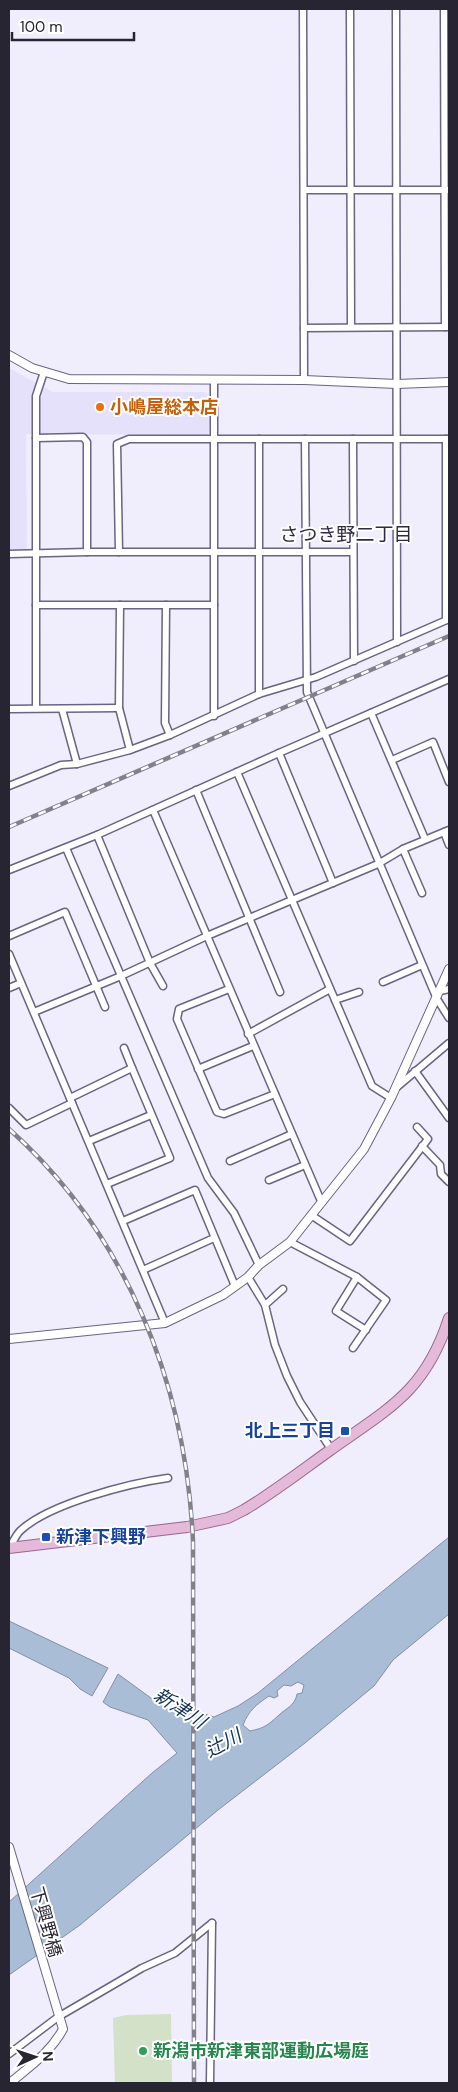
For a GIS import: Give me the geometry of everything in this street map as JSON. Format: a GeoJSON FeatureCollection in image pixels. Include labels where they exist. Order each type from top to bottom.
{"type":"FeatureCollection","features":[{"type":"Feature","properties":{"kind":"main road"},"geometry":{"type":"LineString","coordinates":[[10,1547],[187,1527],[228,1518],[262,1499],[400,1400],[416,1383],[437,1352],[449,1318]]}},
{"type":"Feature","properties":{"kind":"street"},"geometry":{"type":"LineString","coordinates":[[303,9],[304,380]]}},
{"type":"Feature","properties":{"kind":"street"},"geometry":{"type":"LineString","coordinates":[[350,9],[351,328]]}},
{"type":"Feature","properties":{"kind":"street"},"geometry":{"type":"LineString","coordinates":[[396,9],[397,642]]}},
{"type":"Feature","properties":{"kind":"street"},"geometry":{"type":"LineString","coordinates":[[304,328],[447,327],[444,9]]}},
{"type":"Feature","properties":{"kind":"street"},"geometry":{"type":"LineString","coordinates":[[304,190],[447,190]]}},
{"type":"Feature","properties":{"kind":"street"},"geometry":{"type":"LineString","coordinates":[[9,355],[44,372],[69,379],[304,380],[397,384],[449,382]]}},
{"type":"Feature","properties":{"kind":"street"},"geometry":{"type":"LineString","coordinates":[[36,708],[36,396],[44,372]]}},
{"type":"Feature","properties":{"kind":"street"},"geometry":{"type":"LineString","coordinates":[[214,380],[214,716]]}},
{"type":"Feature","properties":{"kind":"street"},"geometry":{"type":"LineString","coordinates":[[36,438],[83,436],[88,442],[87,552]]}},
{"type":"Feature","properties":{"kind":"street"},"geometry":{"type":"LineString","coordinates":[[9,786],[61,765],[76,764],[130,750],[214,716],[259,694],[306,680],[448,620],[448,439],[129,439],[117,444],[119,552]]}},
{"type":"Feature","properties":{"kind":"street"},"geometry":{"type":"LineString","coordinates":[[259,439],[259,694]]}},
{"type":"Feature","properties":{"kind":"street"},"geometry":{"type":"LineString","coordinates":[[305,439],[306,680],[309,697],[422,965],[437,999],[449,1018]]}},
{"type":"Feature","properties":{"kind":"street"},"geometry":{"type":"LineString","coordinates":[[353,439],[354,661]]}},
{"type":"Feature","properties":{"kind":"street"},"geometry":{"type":"LineString","coordinates":[[9,554],[87,552],[353,552]]}},
{"type":"Feature","properties":{"kind":"street"},"geometry":{"type":"LineString","coordinates":[[36,605],[214,604]]}},
{"type":"Feature","properties":{"kind":"street"},"geometry":{"type":"LineString","coordinates":[[120,605],[119,708],[130,750]]}},
{"type":"Feature","properties":{"kind":"street"},"geometry":{"type":"LineString","coordinates":[[166,605],[165,723],[170,734]]}},
{"type":"Feature","properties":{"kind":"street"},"geometry":{"type":"LineString","coordinates":[[9,870],[97,835],[449,679]]}},
{"type":"Feature","properties":{"kind":"street"},"geometry":{"type":"LineString","coordinates":[[9,709],[119,708]]}},
{"type":"Feature","properties":{"kind":"street"},"geometry":{"type":"LineString","coordinates":[[62,709],[76,764]]}},
{"type":"Feature","properties":{"kind":"street"},"geometry":{"type":"LineString","coordinates":[[371,713],[426,839]]}},
{"type":"Feature","properties":{"kind":"street"},"geometry":{"type":"LineString","coordinates":[[392,760],[432,742],[449,782]]}},
{"type":"Feature","properties":{"kind":"street"},"geometry":{"type":"LineString","coordinates":[[279,753],[333,883]]}},
{"type":"Feature","properties":{"kind":"street"},"geometry":{"type":"LineString","coordinates":[[237,772],[372,1086],[392,1094]]}},
{"type":"Feature","properties":{"kind":"street"},"geometry":{"type":"LineString","coordinates":[[196,790],[280,992]]}},
{"type":"Feature","properties":{"kind":"street"},"geometry":{"type":"LineString","coordinates":[[153,810],[321,1201]]}},
{"type":"Feature","properties":{"kind":"street"},"geometry":{"type":"LineString","coordinates":[[34,1012],[378,864],[403,849],[446,831],[449,845]]}},
{"type":"Feature","properties":{"kind":"street"},"geometry":{"type":"LineString","coordinates":[[97,835],[150,963],[163,986]]}},
{"type":"Feature","properties":{"kind":"street"},"geometry":{"type":"LineString","coordinates":[[66,848],[208,1178],[234,1213],[259,1265]]}},
{"type":"Feature","properties":{"kind":"street"},"geometry":{"type":"LineString","coordinates":[[403,849],[422,893]]}},
{"type":"Feature","properties":{"kind":"street"},"geometry":{"type":"LineString","coordinates":[[9,936],[65,912],[105,1007]]}},
{"type":"Feature","properties":{"kind":"street"},"geometry":{"type":"LineString","coordinates":[[9,954],[166,1323]]}},
{"type":"Feature","properties":{"kind":"street"},"geometry":{"type":"LineString","coordinates":[[383,982],[422,965]]}},
{"type":"Feature","properties":{"kind":"street"},"geometry":{"type":"LineString","coordinates":[[9,1339],[166,1323],[223,1295],[290,1242],[364,1149],[437,999],[449,969]]}},
{"type":"Feature","properties":{"kind":"street"},"geometry":{"type":"LineString","coordinates":[[9,988],[21,983]]}},
{"type":"Feature","properties":{"kind":"street"},"geometry":{"type":"LineString","coordinates":[[229,989],[180,1009],[177,1019],[216,1112],[224,1114],[275,1094]]}},
{"type":"Feature","properties":{"kind":"street"},"geometry":{"type":"LineString","coordinates":[[248,1034],[330,989]]}},
{"type":"Feature","properties":{"kind":"street"},"geometry":{"type":"LineString","coordinates":[[440,991],[449,989]]}},
{"type":"Feature","properties":{"kind":"street"},"geometry":{"type":"LineString","coordinates":[[336,1000],[359,992]]}},
{"type":"Feature","properties":{"kind":"street"},"geometry":{"type":"LineString","coordinates":[[392,1094],[415,1071],[449,1043]]}},
{"type":"Feature","properties":{"kind":"street"},"geometry":{"type":"LineString","coordinates":[[198,1069],[254,1046]]}},
{"type":"Feature","properties":{"kind":"street"},"geometry":{"type":"LineString","coordinates":[[107,1184],[170,1158],[124,1048]]}},
{"type":"Feature","properties":{"kind":"street"},"geometry":{"type":"LineString","coordinates":[[9,1108],[26,1125],[132,1068]]}},
{"type":"Feature","properties":{"kind":"street"},"geometry":{"type":"LineString","coordinates":[[415,1071],[449,1118]]}},
{"type":"Feature","properties":{"kind":"street"},"geometry":{"type":"LineString","coordinates":[[89,1141],[151,1115]]}},
{"type":"Feature","properties":{"kind":"street"},"geometry":{"type":"LineString","coordinates":[[310,1215],[350,1242],[428,1139],[417,1127]]}},
{"type":"Feature","properties":{"kind":"street"},"geometry":{"type":"LineString","coordinates":[[230,1161],[292,1134]]}},
{"type":"Feature","properties":{"kind":"street"},"geometry":{"type":"LineString","coordinates":[[422,1146],[440,1165],[441,1174],[449,1182]]}},
{"type":"Feature","properties":{"kind":"street"},"geometry":{"type":"LineString","coordinates":[[269,1180],[305,1165]]}},
{"type":"Feature","properties":{"kind":"street"},"geometry":{"type":"LineString","coordinates":[[123,1221],[195,1190],[235,1286]]}},
{"type":"Feature","properties":{"kind":"street"},"geometry":{"type":"LineString","coordinates":[[143,1270],[214,1238]]}},
{"type":"Feature","properties":{"kind":"street"},"geometry":{"type":"LineString","coordinates":[[290,1242],[356,1277],[386,1300],[353,1348]]}},
{"type":"Feature","properties":{"kind":"street"},"geometry":{"type":"LineString","coordinates":[[248,1277],[265,1305],[275,1345],[287,1376],[300,1402],[331,1449]]}},
{"type":"Feature","properties":{"kind":"street"},"geometry":{"type":"LineString","coordinates":[[356,1277],[336,1310],[366,1330]]}},
{"type":"Feature","properties":{"kind":"street"},"geometry":{"type":"LineString","coordinates":[[265,1305],[282,1289]]}},
{"type":"Feature","properties":{"kind":"street"},"geometry":{"type":"LineString","coordinates":[[10,1547],[19,1532],[39,1517],[99,1494],[146,1481],[168,1478]]}},
{"type":"Feature","properties":{"kind":"street","name":"下興野橋"},"geometry":{"type":"LineString","coordinates":[[9,1846],[63,2030],[58,2040],[10,2083]]}},
{"type":"Feature","properties":{"kind":"street"},"geometry":{"type":"LineString","coordinates":[[9,2054],[58,2017],[142,1968],[175,1953],[212,1923],[210,2083]]}},
{"type":"Feature","properties":{"kind":"shaded area"},"geometry":{"type":"Polygon","coordinates":[[[9,368],[53,392],[205,392],[209,396],[209,432],[207,435],[26,434],[27,547],[25,550],[9,550],[9,368]]]}},
{"type":"Feature","properties":{"kind":"green space","name":"新潟市新津東部運動広場庭"},"geometry":{"type":"Polygon","coordinates":[[[171,2014],[172,2083],[115,2083],[113,2018],[127,2015],[171,2014]]]}},
{"type":"Feature","properties":{"kind":"water"},"geometry":{"type":"Polygon","coordinates":[[[449,1537],[449,1614],[393,1660],[374,1686],[305,1743],[218,1810],[80,1925],[9,1975],[9,1902],[152,1773],[177,1753],[148,1720],[110,1707],[103,1702],[118,1674],[166,1709],[182,1707],[214,1717],[238,1706],[258,1693],[449,1537]],[[298,1682],[291,1686],[284,1685],[277,1691],[278,1696],[274,1698],[269,1696],[253,1708],[243,1725],[250,1731],[266,1726],[292,1704],[297,1694],[302,1693],[304,1685],[298,1682]]]}},
{"type":"Feature","properties":{"kind":"water"},"geometry":{"type":"Polygon","coordinates":[[[9,1621],[108,1668],[92,1696],[80,1689],[69,1678],[9,1648],[9,1621]]]}},
{"type":"Feature","properties":{"kind":"railway"},"geometry":{"type":"LineString","coordinates":[[9,827],[449,636]]}},
{"type":"Feature","properties":{"kind":"railway"},"geometry":{"type":"LineString","coordinates":[[9,1129],[50,1170],[87,1216],[117,1264],[143,1316],[163,1370],[178,1426],[188,1483],[193,1541],[194,2083]]}},
{"type":"Feature","properties":{"kind":"place","name":"小嶋屋総本店"},"geometry":{"type":"Point","coordinates":[100,407]}},
{"type":"Feature","properties":{"kind":"place","name":"北上三丁目"},"geometry":{"type":"Point","coordinates":[345,1431]}},
{"type":"Feature","properties":{"kind":"place","name":"新津下興野"},"geometry":{"type":"Point","coordinates":[46,1537]}},
{"type":"Feature","properties":{"kind":"place","name":"新潟市新津東部運動広場庭"},"geometry":{"type":"Point","coordinates":[143,2051]}},
{"type":"Feature","properties":{"kind":"district","name":"さつき野二丁目"},"geometry":{"type":"Point","coordinates":[346,534]}},
{"type":"Feature","properties":{"kind":"water label","name":"新津川"},"geometry":{"type":"Point","coordinates":[180,1708]}},
{"type":"Feature","properties":{"kind":"water label","name":"辻川"},"geometry":{"type":"Point","coordinates":[223,1743]}}]}
